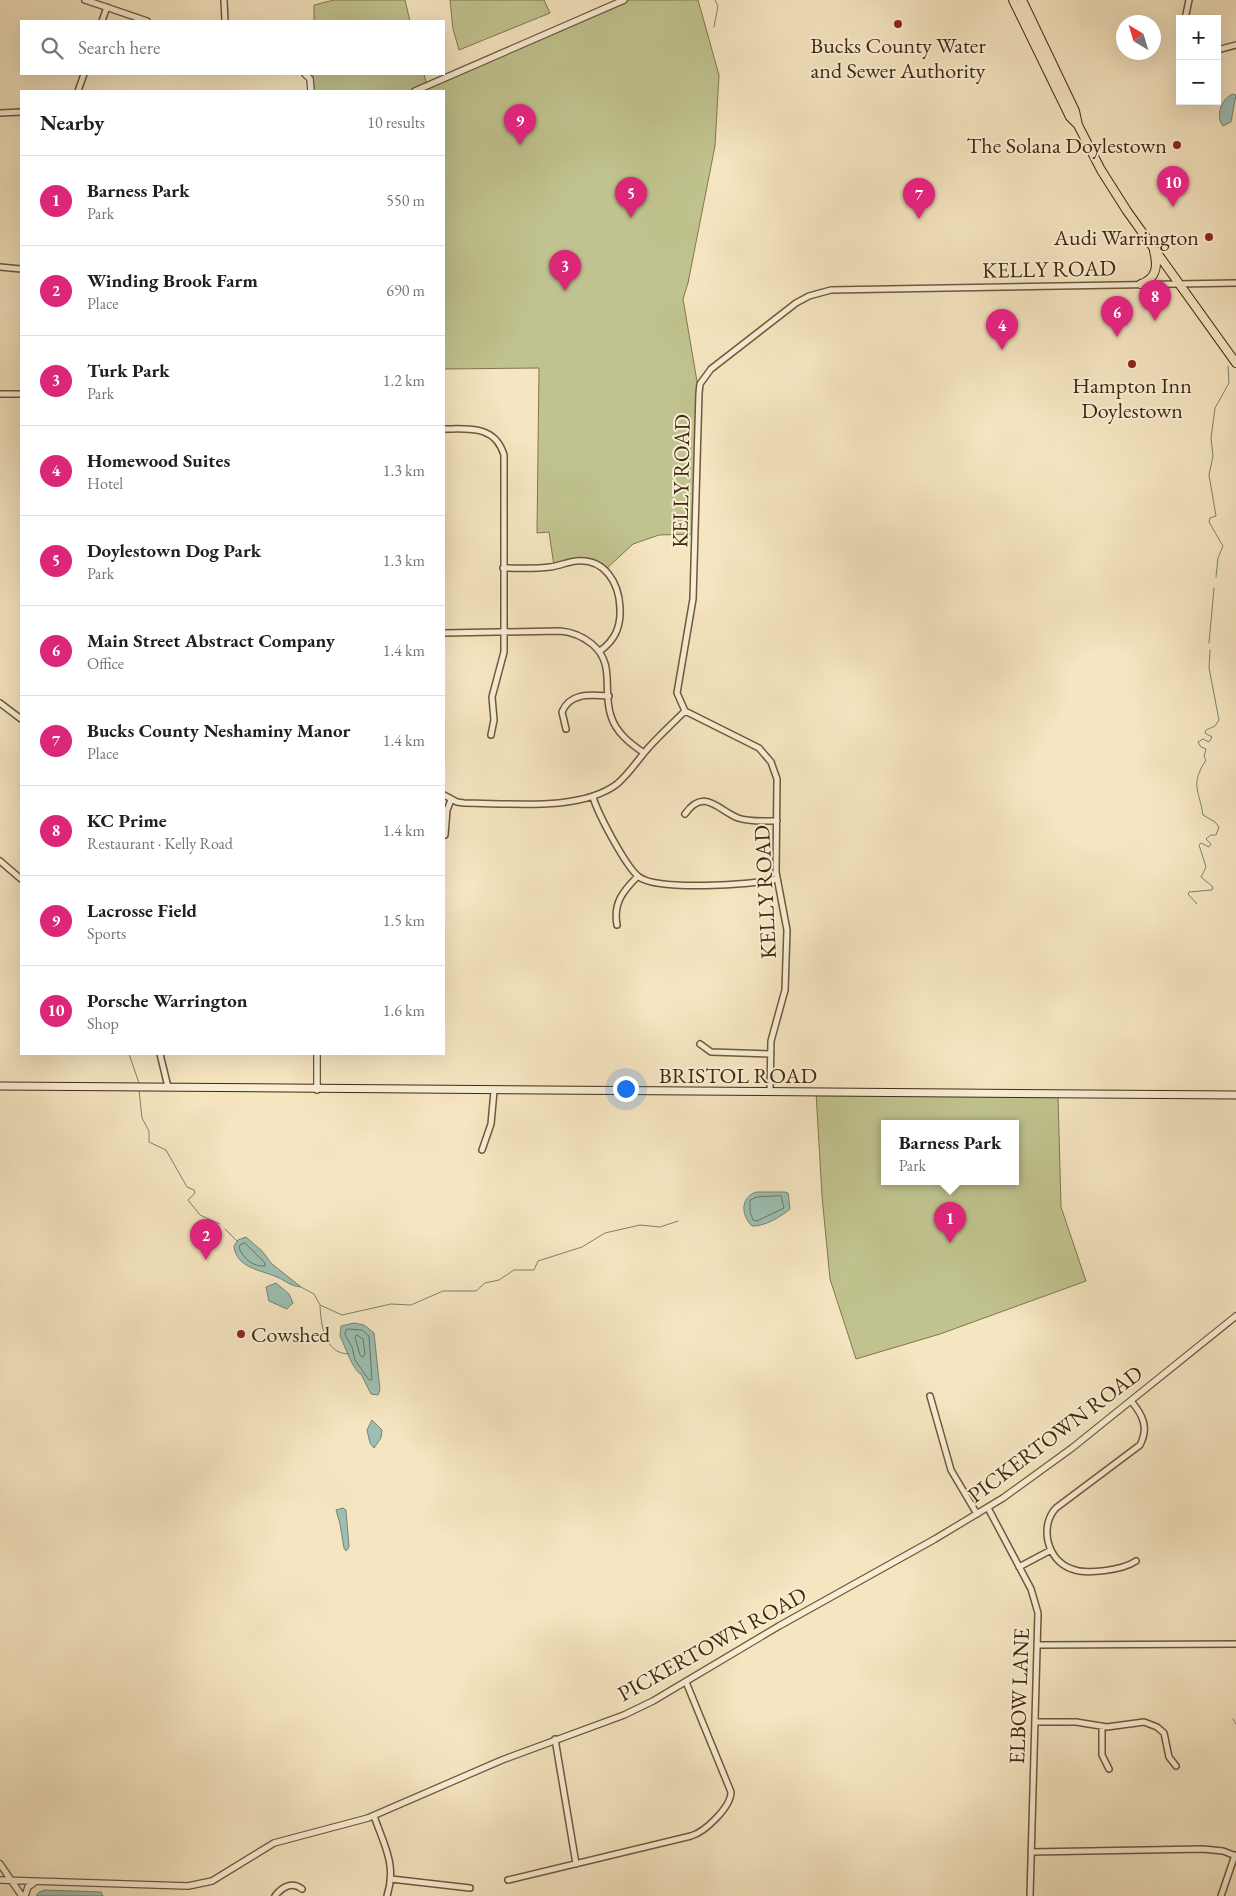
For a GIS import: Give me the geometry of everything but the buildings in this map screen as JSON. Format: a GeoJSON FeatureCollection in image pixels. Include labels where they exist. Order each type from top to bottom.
{"type":"FeatureCollection","features":[{"type":"Feature","properties":{"kind":"highway"},"geometry":{"type":"LineString","coordinates":[[1013,0],[1070,117],[1078,125]]}},
{"type":"Feature","properties":{"kind":"highway"},"geometry":{"type":"LineString","coordinates":[[1022,0],[1075,111],[1078,125],[1114,192],[1236,363]]}},
{"type":"Feature","properties":{"kind":"highway"},"geometry":{"type":"LineString","coordinates":[[1141,284],[1155,274],[1156,261],[1152,247]]}},
{"type":"Feature","properties":{"kind":"main road","name":"BRISTOL ROAD"},"geometry":{"type":"LineString","coordinates":[[0,1086],[168,1086],[318,1090],[770,1090],[916,1094],[1236,1095]]}},
{"type":"Feature","properties":{"kind":"street"},"geometry":{"type":"LineString","coordinates":[[85,0],[144,20]]}},
{"type":"Feature","properties":{"kind":"street"},"geometry":{"type":"LineString","coordinates":[[224,0],[225,20]]}},
{"type":"Feature","properties":{"kind":"street"},"geometry":{"type":"LineString","coordinates":[[418,90],[624,0]]}},
{"type":"Feature","properties":{"kind":"street"},"geometry":{"type":"LineString","coordinates":[[1186,15],[1189,0]]}},
{"type":"Feature","properties":{"kind":"street"},"geometry":{"type":"LineString","coordinates":[[102,20],[107,7]]}},
{"type":"Feature","properties":{"kind":"street"},"geometry":{"type":"LineString","coordinates":[[1221,49],[1236,45]]}},
{"type":"Feature","properties":{"kind":"street"},"geometry":{"type":"LineString","coordinates":[[78,90],[84,75]]}},
{"type":"Feature","properties":{"kind":"street"},"geometry":{"type":"LineString","coordinates":[[306,75],[310,79],[311,90]]}},
{"type":"Feature","properties":{"kind":"street"},"geometry":{"type":"LineString","coordinates":[[0,113],[20,112]]}},
{"type":"Feature","properties":{"kind":"street"},"geometry":{"type":"LineString","coordinates":[[0,267],[20,269]]}},
{"type":"Feature","properties":{"kind":"street","name":"KELLY ROAD"},"geometry":{"type":"LineString","coordinates":[[770,1090],[772,1035],[786,981],[787,930],[777,879],[778,779],[768,757],[755,745],[685,711],[678,697],[677,687],[693,599],[700,384],[711,369],[796,303],[809,296],[831,290],[1236,283]]}},
{"type":"Feature","properties":{"kind":"street"},"geometry":{"type":"LineString","coordinates":[[0,394],[20,394]]}},
{"type":"Feature","properties":{"kind":"street"},"geometry":{"type":"LineString","coordinates":[[445,429],[478,429],[493,437],[504,455],[504,652],[491,702],[494,720],[491,735]]}},
{"type":"Feature","properties":{"kind":"street"},"geometry":{"type":"LineString","coordinates":[[503,568],[550,567],[578,560],[588,561],[605,570],[617,586],[620,618],[614,638],[600,651]]}},
{"type":"Feature","properties":{"kind":"street"},"geometry":{"type":"LineString","coordinates":[[445,633],[503,631],[570,632],[587,640],[600,651],[607,664],[609,706],[614,723],[630,744],[644,753]]}},
{"type":"Feature","properties":{"kind":"street"},"geometry":{"type":"LineString","coordinates":[[566,729],[562,712],[572,699],[590,694],[609,696]]}},
{"type":"Feature","properties":{"kind":"street"},"geometry":{"type":"LineString","coordinates":[[0,703],[20,718]]}},
{"type":"Feature","properties":{"kind":"street"},"geometry":{"type":"LineString","coordinates":[[445,796],[451,800],[464,803],[568,802],[593,797],[605,792],[624,778],[644,753],[685,711]]}},
{"type":"Feature","properties":{"kind":"street"},"geometry":{"type":"LineString","coordinates":[[593,797],[623,855],[638,876],[651,882],[664,884],[751,884],[777,879]]}},
{"type":"Feature","properties":{"kind":"street"},"geometry":{"type":"LineString","coordinates":[[445,835],[447,810],[451,800]]}},
{"type":"Feature","properties":{"kind":"street"},"geometry":{"type":"LineString","coordinates":[[685,814],[691,806],[698,802],[709,802],[739,818],[777,821]]}},
{"type":"Feature","properties":{"kind":"street"},"geometry":{"type":"LineString","coordinates":[[0,861],[20,878]]}},
{"type":"Feature","properties":{"kind":"street"},"geometry":{"type":"LineString","coordinates":[[617,925],[615,914],[620,896],[638,876]]}},
{"type":"Feature","properties":{"kind":"street"},"geometry":{"type":"LineString","coordinates":[[700,1044],[711,1052],[771,1054]]}},
{"type":"Feature","properties":{"kind":"street"},"geometry":{"type":"LineString","coordinates":[[160,1055],[168,1086]]}},
{"type":"Feature","properties":{"kind":"street"},"geometry":{"type":"LineString","coordinates":[[317,1055],[318,1090]]}},
{"type":"Feature","properties":{"kind":"street"},"geometry":{"type":"LineString","coordinates":[[482,1150],[491,1124],[494,1091]]}},
{"type":"Feature","properties":{"kind":"street","name":"PICKERTOWN ROAD"},"geometry":{"type":"LineString","coordinates":[[0,1880],[188,1886],[204,1884],[219,1878],[274,1843],[374,1816],[502,1760],[633,1711],[686,1682],[778,1626],[988,1508],[1045,1468],[1236,1316]]}},
{"type":"Feature","properties":{"kind":"street"},"geometry":{"type":"LineString","coordinates":[[930,1396],[951,1470],[977,1514]]}},
{"type":"Feature","properties":{"kind":"street"},"geometry":{"type":"LineString","coordinates":[[1131,1401],[1140,1412],[1144,1422],[1144,1434],[1140,1446],[1052,1513],[1046,1528],[1051,1550],[1062,1564],[1079,1571],[1119,1568],[1136,1561]]}},
{"type":"Feature","properties":{"kind":"street","name":"ELBOW LANE"},"geometry":{"type":"LineString","coordinates":[[988,1508],[1019,1567],[1036,1606],[1038,1645],[1030,1896]]}},
{"type":"Feature","properties":{"kind":"street"},"geometry":{"type":"LineString","coordinates":[[1019,1567],[1051,1550]]}},
{"type":"Feature","properties":{"kind":"street"},"geometry":{"type":"LineString","coordinates":[[1038,1645],[1236,1644]]}},
{"type":"Feature","properties":{"kind":"street"},"geometry":{"type":"LineString","coordinates":[[508,1880],[691,1836],[704,1830],[730,1799],[731,1792],[686,1682]]}},
{"type":"Feature","properties":{"kind":"street"},"geometry":{"type":"LineString","coordinates":[[1036,1722],[1076,1722],[1102,1726],[1144,1722],[1154,1725],[1164,1733],[1169,1757],[1176,1766]]}},
{"type":"Feature","properties":{"kind":"street"},"geometry":{"type":"LineString","coordinates":[[1102,1726],[1102,1755],[1109,1769]]}},
{"type":"Feature","properties":{"kind":"street"},"geometry":{"type":"LineString","coordinates":[[555,1739],[576,1864]]}},
{"type":"Feature","properties":{"kind":"street"},"geometry":{"type":"LineString","coordinates":[[374,1816],[391,1864],[392,1879],[387,1896]]}},
{"type":"Feature","properties":{"kind":"street"},"geometry":{"type":"LineString","coordinates":[[1031,1852],[1203,1848],[1223,1851],[1235,1856],[1222,1896]]}},
{"type":"Feature","properties":{"kind":"street"},"geometry":{"type":"LineString","coordinates":[[1,1865],[11,1881],[24,1896],[28,1887],[35,1882]]}},
{"type":"Feature","properties":{"kind":"street"},"geometry":{"type":"LineString","coordinates":[[0,1875],[1,1865]]}},
{"type":"Feature","properties":{"kind":"street"},"geometry":{"type":"LineString","coordinates":[[392,1879],[470,1888]]}},
{"type":"Feature","properties":{"kind":"street"},"geometry":{"type":"LineString","coordinates":[[274,1896],[293,1884],[302,1889]]}},
{"type":"Feature","properties":{"kind":"green space"},"geometry":{"type":"Polygon","coordinates":[[[334,0],[405,0],[410,20],[314,20],[314,5],[334,0]]]}},
{"type":"Feature","properties":{"kind":"green space"},"geometry":{"type":"Polygon","coordinates":[[[450,0],[544,0],[550,13],[459,50],[453,29],[450,0]]]}},
{"type":"Feature","properties":{"kind":"green space"},"geometry":{"type":"Polygon","coordinates":[[[624,0],[698,0],[719,75],[715,146],[688,283],[683,299],[699,393],[696,534],[659,535],[633,544],[605,570],[588,561],[554,566],[549,532],[537,533],[539,368],[445,369],[445,90],[312,90],[313,75],[424,75],[427,86],[624,0]]]}},
{"type":"Feature","properties":{"kind":"green space"},"geometry":{"type":"Polygon","coordinates":[[[816,1092],[1058,1095],[1061,1207],[1086,1281],[940,1334],[856,1359],[830,1279],[822,1196],[816,1092]]]}},
{"type":"Feature","properties":{"kind":"water"},"geometry":{"type":"Polygon","coordinates":[[[1233,94],[1236,95],[1231,122],[1223,126],[1219,113],[1220,108],[1225,99],[1233,94]]]}},
{"type":"Feature","properties":{"kind":"water"},"geometry":{"type":"Polygon","coordinates":[[[756,1192],[788,1193],[790,1209],[767,1223],[752,1226],[748,1222],[744,1207],[747,1198],[756,1192]]]}},
{"type":"Feature","properties":{"kind":"water"},"geometry":{"type":"Polygon","coordinates":[[[246,1237],[262,1251],[272,1264],[301,1287],[244,1264],[239,1259],[234,1246],[238,1240],[246,1237]]]}},
{"type":"Feature","properties":{"kind":"water"},"geometry":{"type":"Polygon","coordinates":[[[276,1283],[289,1294],[293,1303],[287,1309],[269,1301],[266,1287],[276,1283]]]}},
{"type":"Feature","properties":{"kind":"water"},"geometry":{"type":"Polygon","coordinates":[[[354,1323],[364,1325],[374,1333],[380,1390],[378,1395],[371,1394],[361,1374],[352,1363],[340,1336],[341,1326],[354,1323]]]}},
{"type":"Feature","properties":{"kind":"water"},"geometry":{"type":"Polygon","coordinates":[[[372,1420],[382,1430],[381,1438],[374,1448],[370,1443],[367,1430],[372,1420]]]}},
{"type":"Feature","properties":{"kind":"water"},"geometry":{"type":"Polygon","coordinates":[[[343,1508],[346,1510],[349,1547],[346,1551],[336,1510],[343,1508]]]}},
{"type":"Feature","properties":{"kind":"water"},"geometry":{"type":"Polygon","coordinates":[[[45,1890],[101,1892],[103,1896],[36,1896],[39,1892],[45,1890]]]}},
{"type":"Feature","properties":{"kind":"waterway"},"geometry":{"type":"LineString","coordinates":[[714,27],[718,6],[715,0]]}},
{"type":"Feature","properties":{"kind":"waterway"},"geometry":{"type":"LineString","coordinates":[[1216,577],[1218,558],[1223,546],[1209,522],[1210,518],[1216,516],[1209,475],[1213,456],[1211,438],[1215,408],[1229,383],[1228,366]]}},
{"type":"Feature","properties":{"kind":"waterway"},"geometry":{"type":"LineString","coordinates":[[1209,643],[1214,588]]}},
{"type":"Feature","properties":{"kind":"waterway"},"geometry":{"type":"LineString","coordinates":[[1197,904],[1188,894],[1189,892],[1212,890],[1213,887],[1201,877],[1206,867],[1199,845],[1201,843],[1209,847],[1211,844],[1206,839],[1211,835],[1216,835],[1219,827],[1215,822],[1203,815],[1197,787],[1198,775],[1206,760],[1204,757],[1206,749],[1201,747],[1198,742],[1203,739],[1209,742],[1212,737],[1205,733],[1206,730],[1215,726],[1219,720],[1209,668],[1210,650]]}},
{"type":"Feature","properties":{"kind":"waterway"},"geometry":{"type":"LineString","coordinates":[[129,1055],[139,1083]]}},
{"type":"Feature","properties":{"kind":"waterway"},"geometry":{"type":"LineString","coordinates":[[139,1090],[142,1118],[149,1131],[149,1142],[166,1150],[187,1187],[194,1190],[195,1193],[188,1200],[200,1215],[220,1224]]}},
{"type":"Feature","properties":{"kind":"waterway"},"geometry":{"type":"LineString","coordinates":[[301,1287],[314,1294],[320,1305],[342,1315],[391,1304],[411,1305],[443,1291],[476,1291],[485,1283],[499,1280],[514,1270],[534,1270],[538,1261],[582,1247],[605,1233],[640,1225],[660,1227],[678,1221]]}},
{"type":"Feature","properties":{"kind":"waterway"},"geometry":{"type":"LineString","coordinates":[[225,1229],[237,1241]]}},
{"type":"Feature","properties":{"kind":"waterway"},"geometry":{"type":"LineString","coordinates":[[320,1306],[321,1321],[329,1344],[341,1353],[349,1354]]}},
{"type":"Feature","properties":{"kind":"waterway"},"geometry":{"type":"LineString","coordinates":[[1233,1719],[1236,1724]]}},
{"type":"Feature","properties":{"kind":"place","name":"Bucks County Water and Sewer Authority"},"geometry":{"type":"Point","coordinates":[898,24]}},
{"type":"Feature","properties":{"kind":"place","name":"Lacrosse Field"},"geometry":{"type":"Point","coordinates":[520,145]}},
{"type":"Feature","properties":{"kind":"place","name":"The Solana Doylestown"},"geometry":{"type":"Point","coordinates":[1177,145]}},
{"type":"Feature","properties":{"kind":"place","name":"Porsche Warrington"},"geometry":{"type":"Point","coordinates":[1173,207]}},
{"type":"Feature","properties":{"kind":"place","name":"Doylestown Dog Park"},"geometry":{"type":"Point","coordinates":[631,218]}},
{"type":"Feature","properties":{"kind":"place","name":"Bucks County Neshaminy Manor"},"geometry":{"type":"Point","coordinates":[919,219]}},
{"type":"Feature","properties":{"kind":"place","name":"Audi Warrington"},"geometry":{"type":"Point","coordinates":[1209,237]}},
{"type":"Feature","properties":{"kind":"place","name":"Turk Park"},"geometry":{"type":"Point","coordinates":[565,291]}},
{"type":"Feature","properties":{"kind":"place","name":"KC Prime"},"geometry":{"type":"Point","coordinates":[1155,321]}},
{"type":"Feature","properties":{"kind":"place","name":"Main Street Abstract Company"},"geometry":{"type":"Point","coordinates":[1117,337]}},
{"type":"Feature","properties":{"kind":"place","name":"Homewood Suites"},"geometry":{"type":"Point","coordinates":[1002,350]}},
{"type":"Feature","properties":{"kind":"place","name":"Hampton Inn Doylestown"},"geometry":{"type":"Point","coordinates":[1132,364]}},
{"type":"Feature","properties":{"kind":"place","name":"Barness Park"},"geometry":{"type":"Point","coordinates":[950,1243]}},
{"type":"Feature","properties":{"kind":"place","name":"Winding Brook Farm"},"geometry":{"type":"Point","coordinates":[206,1260]}},
{"type":"Feature","properties":{"kind":"place","name":"Cowshed"},"geometry":{"type":"Point","coordinates":[241,1334]}}]}
